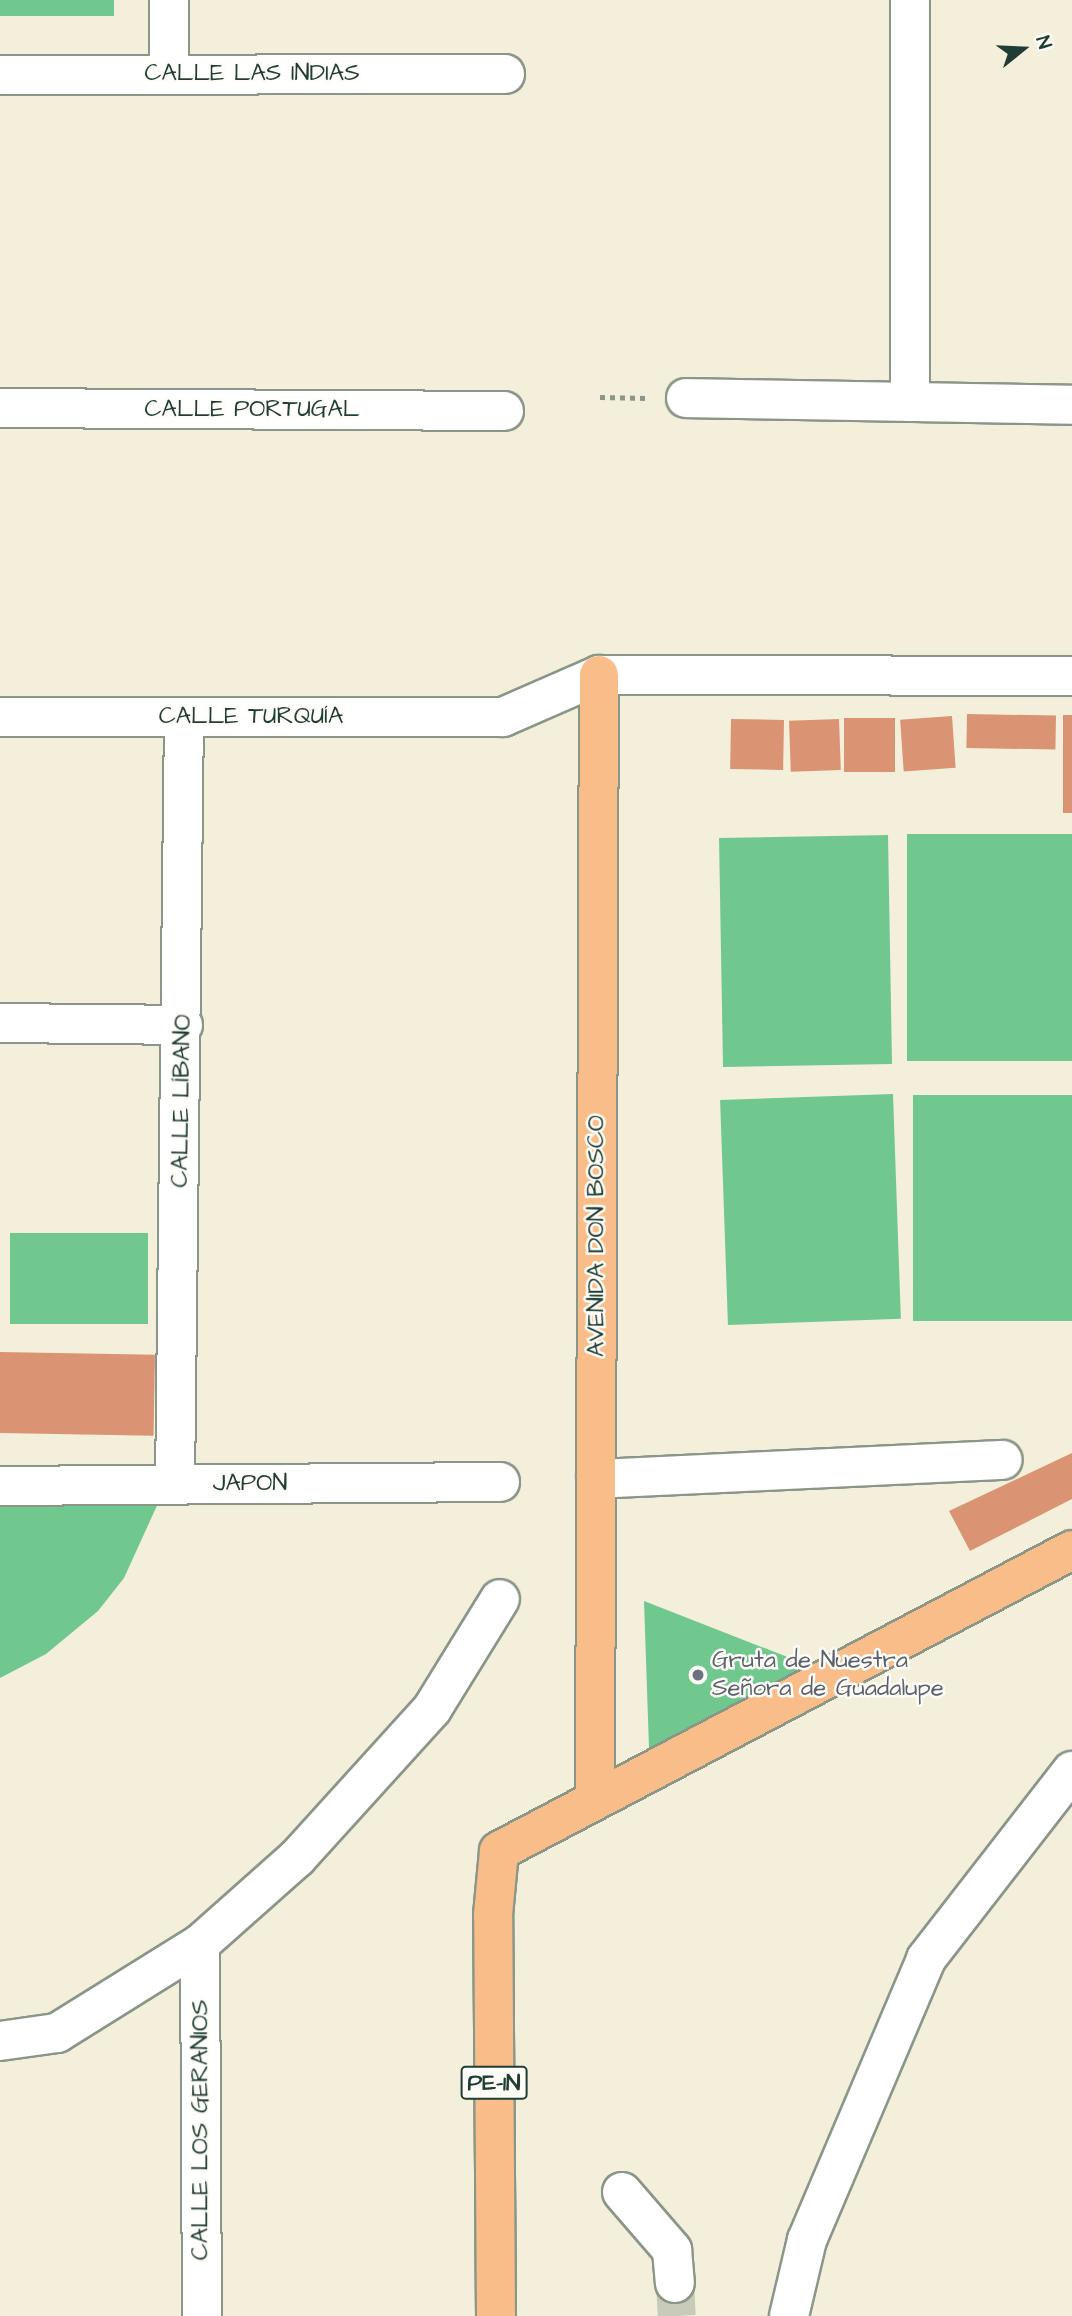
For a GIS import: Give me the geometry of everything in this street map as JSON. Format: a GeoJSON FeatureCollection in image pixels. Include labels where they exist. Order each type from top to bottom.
{"type":"FeatureCollection","features":[{"type":"Feature","properties":{"kind":"main road","name":"AVENIDA DON BOSCO"},"geometry":{"type":"LineString","coordinates":[[595,1797],[599,675]]}},
{"type":"Feature","properties":{"kind":"main road","name":"PE-1N"},"geometry":{"type":"LineString","coordinates":[[496,2316],[493,1915],[499,1851],[595,1797],[1072,1550]]}},
{"type":"Feature","properties":{"kind":"street"},"geometry":{"type":"LineString","coordinates":[[169,0],[169,74]]}},
{"type":"Feature","properties":{"kind":"street"},"geometry":{"type":"LineString","coordinates":[[909,402],[910,0]]}},
{"type":"Feature","properties":{"kind":"street","name":"CALLE LAS INDIAS"},"geometry":{"type":"LineString","coordinates":[[0,75],[505,74]]}},
{"type":"Feature","properties":{"kind":"street"},"geometry":{"type":"LineString","coordinates":[[686,398],[1072,405]]}},
{"type":"Feature","properties":{"kind":"street","name":"CALLE PORTUGAL"},"geometry":{"type":"LineString","coordinates":[[0,408],[504,411]]}},
{"type":"Feature","properties":{"kind":"street"},"geometry":{"type":"LineString","coordinates":[[599,675],[1072,676]]}},
{"type":"Feature","properties":{"kind":"street","name":"CALLE TURQUÍA"},"geometry":{"type":"LineString","coordinates":[[0,717],[503,717],[599,675]]}},
{"type":"Feature","properties":{"kind":"street","name":"CALLE LÍBANO"},"geometry":{"type":"LineString","coordinates":[[175,1485],[183,1025],[184,717]]}},
{"type":"Feature","properties":{"kind":"street"},"geometry":{"type":"LineString","coordinates":[[0,1023],[183,1025]]}},
{"type":"Feature","properties":{"kind":"street"},"geometry":{"type":"LineString","coordinates":[[596,1479],[1003,1460]]}},
{"type":"Feature","properties":{"kind":"street","name":"JAPON"},"geometry":{"type":"LineString","coordinates":[[0,1486],[500,1482]]}},
{"type":"Feature","properties":{"kind":"street"},"geometry":{"type":"LineString","coordinates":[[0,2041],[57,2032],[200,1944],[297,1858],[432,1709],[500,1599]]}},
{"type":"Feature","properties":{"kind":"street"},"geometry":{"type":"LineString","coordinates":[[789,2316],[807,2240],[926,1959],[1072,1771]]}},
{"type":"Feature","properties":{"kind":"street","name":"CALLE LOS GERANIOS"},"geometry":{"type":"LineString","coordinates":[[200,1944],[202,2316]]}},
{"type":"Feature","properties":{"kind":"street"},"geometry":{"type":"LineString","coordinates":[[622,2192],[672,2250],[675,2283]]}},
{"type":"Feature","properties":{"kind":"path"},"geometry":{"type":"LineString","coordinates":[[600,397],[686,398]]}},
{"type":"Feature","properties":{"kind":"green space"},"geometry":{"type":"Polygon","coordinates":[[[0,0],[114,0],[114,16],[0,16],[0,0]]]}},
{"type":"Feature","properties":{"kind":"green space"},"geometry":{"type":"Polygon","coordinates":[[[907,834],[1072,834],[1072,1061],[907,1061],[907,834]]]}},
{"type":"Feature","properties":{"kind":"green space"},"geometry":{"type":"Polygon","coordinates":[[[888,835],[892,1064],[723,1067],[719,838],[888,835]]]}},
{"type":"Feature","properties":{"kind":"green space"},"geometry":{"type":"Polygon","coordinates":[[[893,1094],[901,1319],[728,1325],[720,1100],[893,1094]]]}},
{"type":"Feature","properties":{"kind":"green space"},"geometry":{"type":"Polygon","coordinates":[[[913,1095],[1072,1095],[1072,1321],[913,1321],[913,1095]]]}},
{"type":"Feature","properties":{"kind":"green space"},"geometry":{"type":"Polygon","coordinates":[[[10,1233],[148,1233],[148,1324],[10,1324],[10,1233]]]}},
{"type":"Feature","properties":{"kind":"green space"},"geometry":{"type":"Polygon","coordinates":[[[160,1499],[124,1578],[98,1611],[46,1654],[0,1678],[0,1506],[160,1499]]]}},
{"type":"Feature","properties":{"kind":"green space"},"geometry":{"type":"Polygon","coordinates":[[[644,1601],[795,1660],[799,1678],[649,1748],[644,1601]]]}},
{"type":"Feature","properties":{"kind":"building"},"geometry":{"type":"Polygon","coordinates":[[[967,714],[1056,716],[1055,750],[966,748],[967,714]]]}},
{"type":"Feature","properties":{"kind":"building"},"geometry":{"type":"Polygon","coordinates":[[[1063,715],[1072,715],[1072,813],[1063,813],[1063,715]]]}},
{"type":"Feature","properties":{"kind":"building"},"geometry":{"type":"Polygon","coordinates":[[[952,716],[956,768],[904,772],[900,720],[952,716]]]}},
{"type":"Feature","properties":{"kind":"building"},"geometry":{"type":"Polygon","coordinates":[[[844,718],[895,718],[895,772],[844,772],[844,718]]]}},
{"type":"Feature","properties":{"kind":"building"},"geometry":{"type":"Polygon","coordinates":[[[731,719],[784,720],[783,770],[730,769],[731,719]]]}},
{"type":"Feature","properties":{"kind":"building"},"geometry":{"type":"Polygon","coordinates":[[[839,719],[841,770],[791,772],[789,721],[839,719]]]}},
{"type":"Feature","properties":{"kind":"building"},"geometry":{"type":"Polygon","coordinates":[[[0,1352],[155,1355],[154,1436],[0,1433],[0,1352]]]}},
{"type":"Feature","properties":{"kind":"building"},"geometry":{"type":"Polygon","coordinates":[[[1072,1453],[1072,1499],[970,1551],[949,1511],[1072,1453]]]}},
{"type":"Feature","properties":{"kind":"tunnel"},"geometry":{"type":"LineString","coordinates":[[675,2283],[677,2316]]}},
{"type":"Feature","properties":{"kind":"place","name":"Gruta de Nuestra Señora de Guadalupe"},"geometry":{"type":"Point","coordinates":[698,1675]}}]}
